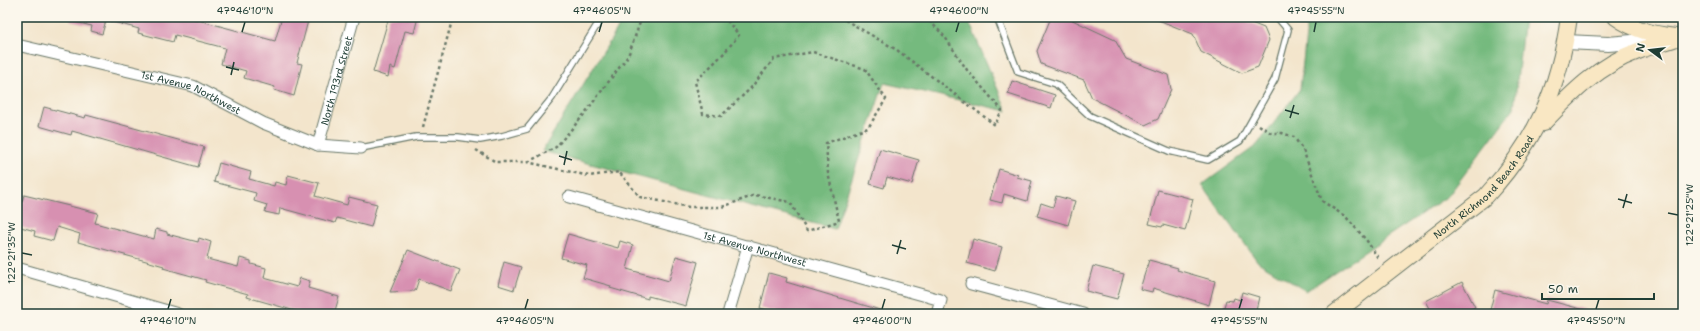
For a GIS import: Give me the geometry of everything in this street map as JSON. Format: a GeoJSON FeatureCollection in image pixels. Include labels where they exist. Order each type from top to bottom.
{"type":"FeatureCollection","features":[{"type":"Feature","properties":{"kind":"main road","name":"North Richmond Beach Road"},"geometry":{"type":"LineString","coordinates":[[1334,314],[1486,196],[1504,176],[1535,131],[1547,106],[1558,75],[1566,42],[1569,17]]}},
{"type":"Feature","properties":{"kind":"main road"},"geometry":{"type":"LineString","coordinates":[[1616,17],[1625,23],[1647,32],[1681,37]]}},
{"type":"Feature","properties":{"kind":"main road"},"geometry":{"type":"LineString","coordinates":[[1535,131],[1579,87],[1611,64],[1637,51],[1681,37]]}},
{"type":"Feature","properties":{"kind":"street","name":"North 193rd Street"},"geometry":{"type":"LineString","coordinates":[[318,145],[354,17]]}},
{"type":"Feature","properties":{"kind":"street"},"geometry":{"type":"LineString","coordinates":[[1566,42],[1633,43],[1681,37]]}},
{"type":"Feature","properties":{"kind":"street","name":"1st Avenue Northwest"},"geometry":{"type":"LineString","coordinates":[[17,45],[193,86],[263,123],[318,145],[361,148]]}},
{"type":"Feature","properties":{"kind":"street","name":"1st Avenue Northwest"},"geometry":{"type":"LineString","coordinates":[[569,197],[941,300],[937,314]]}},
{"type":"Feature","properties":{"kind":"street"},"geometry":{"type":"LineString","coordinates":[[728,314],[748,246]]}},
{"type":"Feature","properties":{"kind":"street"},"geometry":{"type":"LineString","coordinates":[[17,268],[178,314]]}},
{"type":"Feature","properties":{"kind":"street"},"geometry":{"type":"LineString","coordinates":[[971,284],[1083,314]]}},
{"type":"Feature","properties":{"kind":"lane"},"geometry":{"type":"LineString","coordinates":[[361,148],[420,138],[468,138],[480,140],[527,129],[552,98],[602,17]]}},
{"type":"Feature","properties":{"kind":"lane"},"geometry":{"type":"LineString","coordinates":[[997,17],[1018,72],[1056,84],[1090,116],[1169,151],[1208,160],[1240,141],[1275,79],[1288,30],[1277,17]]}},
{"type":"Feature","properties":{"kind":"path"},"geometry":{"type":"LineString","coordinates":[[420,138],[453,17]]}},
{"type":"Feature","properties":{"kind":"path"},"geometry":{"type":"LineString","coordinates":[[527,162],[556,147],[582,117],[628,56],[642,17]]}},
{"type":"Feature","properties":{"kind":"path"},"geometry":{"type":"LineString","coordinates":[[468,138],[468,146],[496,162],[527,162],[589,176],[619,172],[640,197],[689,207],[722,207],[755,195],[790,202],[807,231],[839,221],[828,173],[826,143],[868,128],[886,99],[865,69],[813,52],[774,59],[750,89],[721,116],[703,114],[696,82],[739,35],[724,17]]}},
{"type":"Feature","properties":{"kind":"path"},"geometry":{"type":"LineString","coordinates":[[840,17],[897,50],[995,125],[1002,110],[967,70],[945,37],[926,17]]}},
{"type":"Feature","properties":{"kind":"path"},"geometry":{"type":"LineString","coordinates":[[1252,121],[1271,133],[1282,133],[1294,137],[1303,150],[1322,201],[1346,217],[1367,241],[1378,258]]}},
{"type":"Feature","properties":{"kind":"green space"},"geometry":{"type":"Polygon","coordinates":[[[625,17],[967,17],[1007,111],[884,83],[835,229],[542,151],[625,17]]]}},
{"type":"Feature","properties":{"kind":"green space"},"geometry":{"type":"Polygon","coordinates":[[[1308,17],[1524,17],[1514,108],[1448,196],[1306,291],[1258,262],[1202,185],[1257,145],[1300,89],[1308,17]]]}},
{"type":"Feature","properties":{"kind":"building"},"geometry":{"type":"Polygon","coordinates":[[[71,17],[107,17],[102,34],[91,31],[92,26],[70,21],[71,17]]]}},
{"type":"Feature","properties":{"kind":"building"},"geometry":{"type":"Polygon","coordinates":[[[111,17],[187,17],[275,41],[282,17],[309,17],[297,63],[302,64],[294,96],[274,90],[275,87],[244,78],[246,71],[221,64],[225,48],[175,35],[173,42],[138,33],[139,29],[110,21],[111,17]]]}},
{"type":"Feature","properties":{"kind":"building"},"geometry":{"type":"Polygon","coordinates":[[[389,17],[418,17],[414,33],[405,31],[395,69],[390,67],[388,77],[373,72],[389,17]]]}},
{"type":"Feature","properties":{"kind":"building"},"geometry":{"type":"Polygon","coordinates":[[[1056,17],[1066,17],[1115,40],[1126,59],[1168,75],[1171,89],[1158,119],[1145,125],[1092,98],[1084,80],[1041,64],[1037,51],[1050,20],[1056,17]]]}},
{"type":"Feature","properties":{"kind":"building"},"geometry":{"type":"Polygon","coordinates":[[[1151,17],[1236,17],[1264,28],[1269,40],[1258,67],[1242,73],[1201,52],[1193,34],[1151,17]]]}},
{"type":"Feature","properties":{"kind":"building"},"geometry":{"type":"Polygon","coordinates":[[[1012,81],[1055,95],[1051,108],[1008,94],[1012,81]]]}},
{"type":"Feature","properties":{"kind":"building"},"geometry":{"type":"Polygon","coordinates":[[[44,107],[85,118],[86,115],[204,147],[198,167],[72,131],[71,135],[39,126],[44,107]]]}},
{"type":"Feature","properties":{"kind":"building"},"geometry":{"type":"Polygon","coordinates":[[[880,149],[919,160],[912,184],[887,177],[884,188],[870,184],[880,149]]]}},
{"type":"Feature","properties":{"kind":"building"},"geometry":{"type":"Polygon","coordinates":[[[219,163],[251,172],[249,179],[274,186],[275,182],[286,185],[288,175],[319,183],[315,196],[347,205],[349,197],[377,204],[371,227],[337,218],[335,223],[280,208],[279,215],[265,212],[267,205],[254,201],[256,193],[214,182],[219,163]]]}},
{"type":"Feature","properties":{"kind":"building"},"geometry":{"type":"Polygon","coordinates":[[[999,169],[1018,175],[1017,177],[1032,181],[1027,201],[1004,194],[1002,203],[990,200],[999,169]]]}},
{"type":"Feature","properties":{"kind":"building"},"geometry":{"type":"Polygon","coordinates":[[[1158,190],[1193,199],[1185,231],[1163,225],[1162,227],[1149,224],[1158,190]]]}},
{"type":"Feature","properties":{"kind":"building"},"geometry":{"type":"Polygon","coordinates":[[[24,195],[98,213],[95,223],[154,239],[156,229],[167,232],[167,234],[198,242],[199,238],[211,242],[207,259],[238,267],[240,258],[251,261],[251,264],[266,268],[264,278],[297,287],[300,278],[310,281],[308,288],[339,297],[334,314],[306,314],[247,297],[248,294],[163,268],[164,266],[78,242],[80,234],[57,227],[53,241],[34,236],[35,231],[17,226],[17,201],[22,202],[24,195]]]}},
{"type":"Feature","properties":{"kind":"building"},"geometry":{"type":"Polygon","coordinates":[[[1056,196],[1075,201],[1068,225],[1037,216],[1041,203],[1053,207],[1056,196]]]}},
{"type":"Feature","properties":{"kind":"building"},"geometry":{"type":"Polygon","coordinates":[[[568,234],[618,248],[620,241],[633,245],[627,269],[669,281],[676,256],[698,262],[686,306],[648,296],[648,299],[610,288],[611,286],[583,278],[587,265],[561,258],[568,234]]]}},
{"type":"Feature","properties":{"kind":"building"},"geometry":{"type":"Polygon","coordinates":[[[973,239],[1002,247],[995,271],[967,263],[973,239]]]}},
{"type":"Feature","properties":{"kind":"building"},"geometry":{"type":"Polygon","coordinates":[[[408,250],[460,270],[451,291],[419,279],[415,291],[390,292],[408,250]]]}},
{"type":"Feature","properties":{"kind":"building"},"geometry":{"type":"Polygon","coordinates":[[[1149,260],[1215,281],[1209,305],[1153,288],[1152,292],[1140,289],[1149,260]]]}},
{"type":"Feature","properties":{"kind":"building"},"geometry":{"type":"Polygon","coordinates":[[[504,262],[521,267],[514,290],[498,285],[504,262]]]}},
{"type":"Feature","properties":{"kind":"building"},"geometry":{"type":"Polygon","coordinates":[[[1093,266],[1124,274],[1117,299],[1086,291],[1093,266]]]}},
{"type":"Feature","properties":{"kind":"building"},"geometry":{"type":"Polygon","coordinates":[[[769,273],[787,278],[786,282],[880,310],[880,314],[782,314],[760,308],[769,273]]]}},
{"type":"Feature","properties":{"kind":"building"},"geometry":{"type":"Polygon","coordinates":[[[1462,282],[1475,307],[1462,314],[1459,309],[1450,314],[1433,314],[1426,301],[1462,282]]]}},
{"type":"Feature","properties":{"kind":"building"},"geometry":{"type":"Polygon","coordinates":[[[1495,290],[1546,304],[1547,300],[1585,310],[1584,314],[1489,314],[1495,290]]]}},
{"type":"Feature","properties":{"kind":"building"},"geometry":{"type":"Polygon","coordinates":[[[1242,292],[1259,297],[1255,314],[1222,314],[1226,300],[1233,301],[1234,298],[1240,300],[1242,292]]]}}]}
